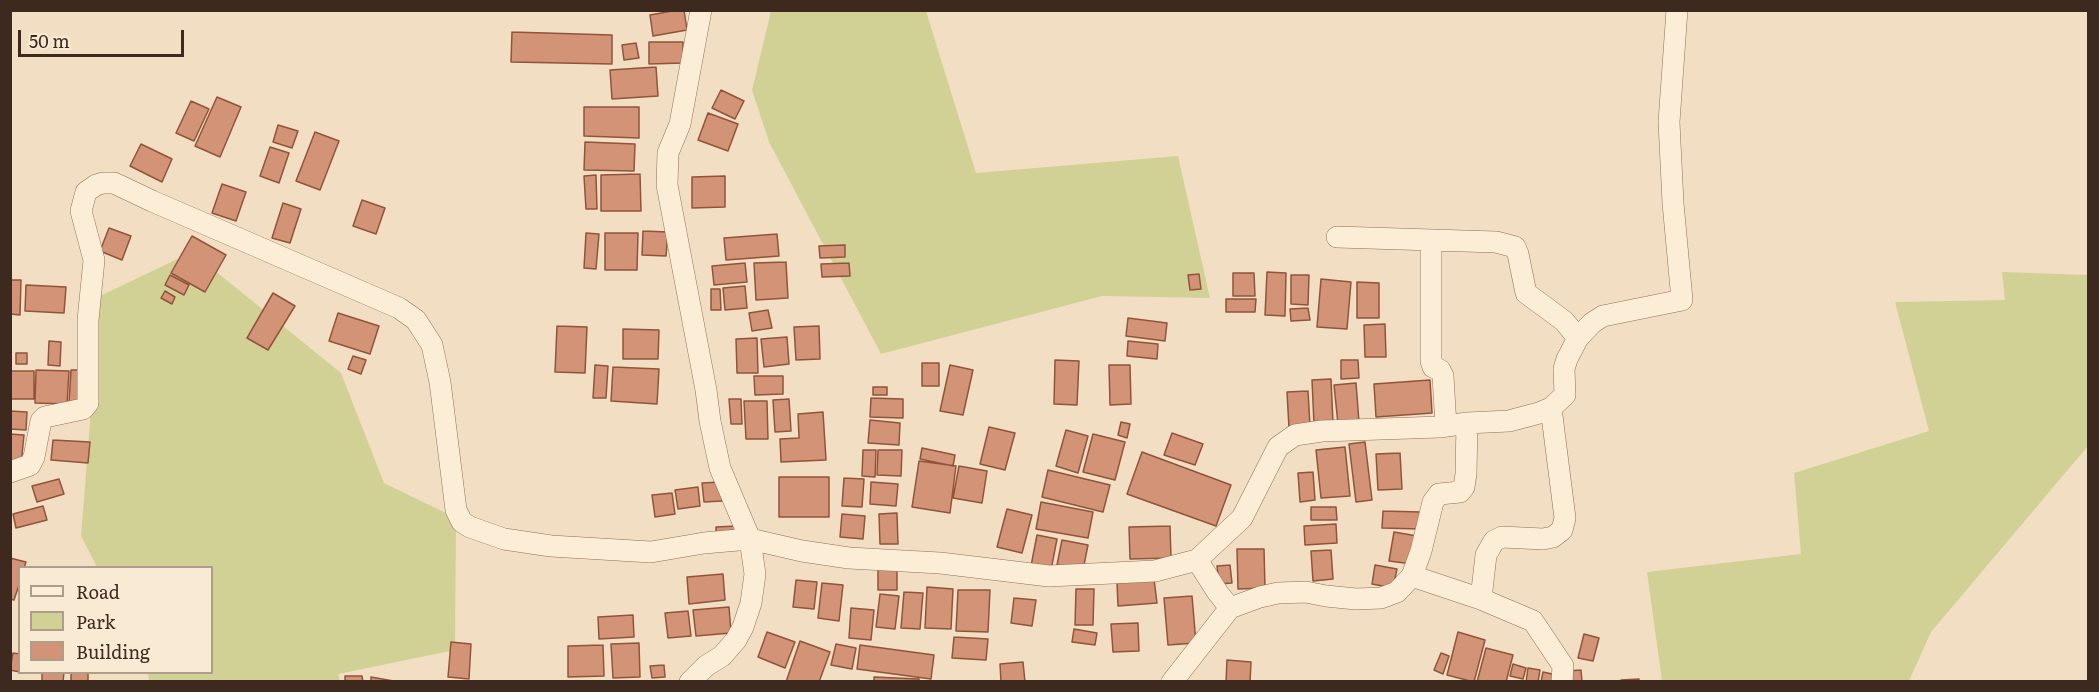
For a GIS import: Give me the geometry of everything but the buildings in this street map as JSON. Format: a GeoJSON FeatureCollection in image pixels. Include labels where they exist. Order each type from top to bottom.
{"type":"FeatureCollection","features":[{"type":"Feature","properties":{"kind":"street"},"geometry":{"type":"LineString","coordinates":[[690,681],[706,666],[722,656],[736,640],[751,603],[755,574],[750,539],[720,468],[668,185],[668,153],[680,124],[701,10]]}},
{"type":"Feature","properties":{"kind":"street"},"geometry":{"type":"LineString","coordinates":[[10,472],[30,465],[34,457],[41,421],[45,417],[83,409],[87,403],[88,321],[94,260],[81,212],[86,192],[96,185],[114,183],[399,308],[416,320],[432,345],[440,382],[456,510],[462,522],[470,527],[504,539],[551,546],[651,552],[704,543],[750,539],[802,551],[849,558],[940,563],[1049,576],[1155,571],[1197,560],[1242,518],[1278,447],[1295,435],[1322,431],[1354,432],[1509,421],[1539,413],[1551,408],[1565,395],[1564,369],[1578,338],[1592,323],[1603,316],[1682,300],[1673,203],[1669,122],[1677,10]]}},
{"type":"Feature","properties":{"kind":"street"},"geometry":{"type":"LineString","coordinates":[[1337,237],[1496,242],[1515,247],[1526,293],[1564,321],[1578,338]]}},
{"type":"Feature","properties":{"kind":"street"},"geometry":{"type":"LineString","coordinates":[[1172,681],[1230,608],[1278,593],[1306,592],[1356,599],[1381,598],[1397,592],[1412,576],[1421,551],[1433,502],[1439,494],[1460,492],[1464,487],[1466,474],[1443,376],[1440,370],[1433,367],[1431,361],[1431,240]]}},
{"type":"Feature","properties":{"kind":"street"},"geometry":{"type":"LineString","coordinates":[[1480,599],[1486,555],[1494,541],[1502,537],[1543,539],[1554,537],[1562,530],[1565,518],[1551,408]]}},
{"type":"Feature","properties":{"kind":"street"},"geometry":{"type":"LineString","coordinates":[[1197,560],[1230,608]]}},
{"type":"Feature","properties":{"kind":"street"},"geometry":{"type":"LineString","coordinates":[[1412,576],[1480,599],[1533,621],[1563,666],[1562,681]]}},
{"type":"Feature","properties":{"kind":"green space"},"geometry":{"type":"Polygon","coordinates":[[[771,11],[926,11],[976,173],[1178,156],[1210,298],[1102,296],[881,354],[769,142],[752,90],[771,11]]]}},
{"type":"Feature","properties":{"kind":"green space"},"geometry":{"type":"Polygon","coordinates":[[[192,252],[341,373],[384,483],[456,518],[455,650],[338,674],[340,681],[149,681],[148,674],[213,674],[213,566],[96,566],[81,536],[100,296],[192,252]]]}},
{"type":"Feature","properties":{"kind":"green space"},"geometry":{"type":"Polygon","coordinates":[[[2002,272],[2088,275],[2088,446],[1931,632],[1909,681],[1662,681],[1647,572],[1801,554],[1794,473],[1929,431],[1895,302],[2005,300],[2002,272]]]}}]}
